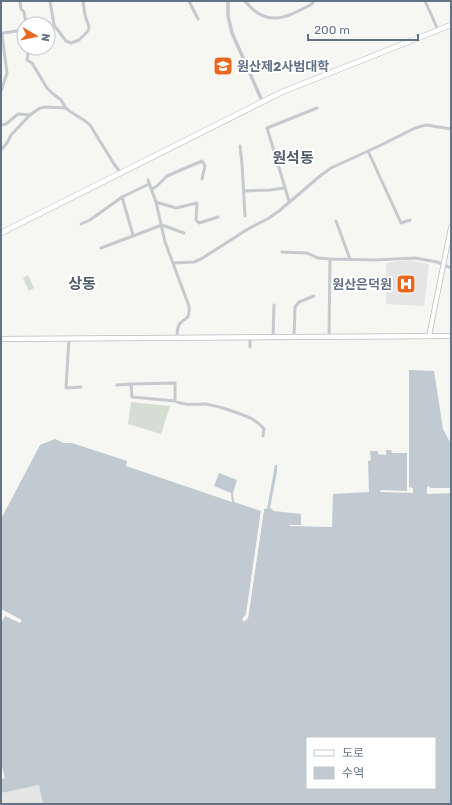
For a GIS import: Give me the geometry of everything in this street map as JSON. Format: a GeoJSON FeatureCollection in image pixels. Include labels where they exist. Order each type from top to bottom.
{"type":"FeatureCollection","features":[{"type":"Feature","properties":{"kind":"highway"},"geometry":{"type":"LineString","coordinates":[[1,233],[295,87],[451,25]]}},
{"type":"Feature","properties":{"kind":"main road"},"geometry":{"type":"LineString","coordinates":[[429,336],[451,227]]}},
{"type":"Feature","properties":{"kind":"main road"},"geometry":{"type":"LineString","coordinates":[[1,339],[451,336]]}},
{"type":"Feature","properties":{"kind":"street"},"geometry":{"type":"LineString","coordinates":[[20,1],[21,9],[24,12],[25,16]]}},
{"type":"Feature","properties":{"kind":"street"},"geometry":{"type":"LineString","coordinates":[[50,1],[54,25],[66,41],[71,44],[79,40],[88,31],[89,26],[85,15],[83,1]]}},
{"type":"Feature","properties":{"kind":"street"},"geometry":{"type":"LineString","coordinates":[[189,1],[198,19]]}},
{"type":"Feature","properties":{"kind":"street"},"geometry":{"type":"LineString","coordinates":[[228,1],[228,16],[232,33],[263,102]]}},
{"type":"Feature","properties":{"kind":"street"},"geometry":{"type":"LineString","coordinates":[[245,1],[254,11],[274,18],[287,17],[312,4],[314,1]]}},
{"type":"Feature","properties":{"kind":"street"},"geometry":{"type":"LineString","coordinates":[[425,1],[438,30]]}},
{"type":"Feature","properties":{"kind":"street"},"geometry":{"type":"LineString","coordinates":[[1,90],[7,73],[2,35],[3,33],[16,31]]}},
{"type":"Feature","properties":{"kind":"street"},"geometry":{"type":"LineString","coordinates":[[28,56],[27,60],[32,63],[52,94],[61,100],[72,114],[86,121],[90,125],[121,173]]}},
{"type":"Feature","properties":{"kind":"street"},"geometry":{"type":"LineString","coordinates":[[1,150],[30,114],[40,108],[46,107],[66,108]]}},
{"type":"Feature","properties":{"kind":"street"},"geometry":{"type":"LineString","coordinates":[[289,201],[267,128],[317,108]]}},
{"type":"Feature","properties":{"kind":"street"},"geometry":{"type":"LineString","coordinates":[[1,125],[6,124],[18,114],[30,114]]}},
{"type":"Feature","properties":{"kind":"street"},"geometry":{"type":"LineString","coordinates":[[173,263],[194,262],[201,259],[248,229],[269,218],[330,168],[411,130],[426,125],[451,129]]}},
{"type":"Feature","properties":{"kind":"street"},"geometry":{"type":"LineString","coordinates":[[240,146],[245,216]]}},
{"type":"Feature","properties":{"kind":"street"},"geometry":{"type":"LineString","coordinates":[[368,151],[401,223],[410,220]]}},
{"type":"Feature","properties":{"kind":"street"},"geometry":{"type":"LineString","coordinates":[[152,189],[167,176],[202,161],[205,166],[202,179]]}},
{"type":"Feature","properties":{"kind":"street"},"geometry":{"type":"LineString","coordinates":[[148,180],[156,202],[165,242],[188,306],[189,314],[187,318],[178,326],[177,338]]}},
{"type":"Feature","properties":{"kind":"street"},"geometry":{"type":"LineString","coordinates":[[81,224],[90,220],[122,197],[149,184]]}},
{"type":"Feature","properties":{"kind":"street"},"geometry":{"type":"LineString","coordinates":[[244,191],[284,188]]}},
{"type":"Feature","properties":{"kind":"street"},"geometry":{"type":"LineString","coordinates":[[122,197],[133,235]]}},
{"type":"Feature","properties":{"kind":"street"},"geometry":{"type":"LineString","coordinates":[[156,202],[176,208],[197,203],[196,220],[199,222],[218,217]]}},
{"type":"Feature","properties":{"kind":"street"},"geometry":{"type":"LineString","coordinates":[[336,221],[350,259]]}},
{"type":"Feature","properties":{"kind":"street"},"geometry":{"type":"LineString","coordinates":[[101,248],[162,225],[184,233]]}},
{"type":"Feature","properties":{"kind":"street"},"geometry":{"type":"LineString","coordinates":[[282,252],[308,253],[318,258],[330,259],[415,258],[437,262],[451,268]]}},
{"type":"Feature","properties":{"kind":"street"},"geometry":{"type":"LineString","coordinates":[[329,337],[330,259]]}},
{"type":"Feature","properties":{"kind":"street"},"geometry":{"type":"LineString","coordinates":[[294,338],[295,307],[299,302],[306,301],[314,296]]}},
{"type":"Feature","properties":{"kind":"street"},"geometry":{"type":"LineString","coordinates":[[273,338],[274,305]]}},
{"type":"Feature","properties":{"kind":"street"},"geometry":{"type":"LineString","coordinates":[[69,338],[66,388],[81,387]]}},
{"type":"Feature","properties":{"kind":"street"},"geometry":{"type":"LineString","coordinates":[[250,338],[250,346]]}},
{"type":"Feature","properties":{"kind":"street"},"geometry":{"type":"LineString","coordinates":[[131,384],[132,397],[175,401],[179,404],[205,404],[253,419],[262,426],[264,430],[262,436]]}},
{"type":"Feature","properties":{"kind":"street"},"geometry":{"type":"LineString","coordinates":[[117,385],[175,384],[175,401]]}},
{"type":"Feature","properties":{"kind":"shaded area","name":"원산은덕원"},"geometry":{"type":"Polygon","coordinates":[[[408,260],[429,264],[424,306],[386,304],[386,263],[408,260]]]}},
{"type":"Feature","properties":{"kind":"shaded area"},"geometry":{"type":"Polygon","coordinates":[[[28,275],[34,288],[29,291],[23,278],[28,275]]]}},
{"type":"Feature","properties":{"kind":"shaded area"},"geometry":{"type":"Polygon","coordinates":[[[131,402],[170,406],[161,434],[128,424],[131,402]]]}},
{"type":"Feature","properties":{"kind":"shaded area"},"geometry":{"type":"Polygon","coordinates":[[[39,785],[43,804],[1,804],[1,793],[39,785]]]}},
{"type":"Feature","properties":{"kind":"water"},"geometry":{"type":"Polygon","coordinates":[[[409,370],[434,371],[443,429],[451,444],[451,488],[430,488],[427,486],[427,494],[451,493],[451,804],[43,804],[39,785],[1,793],[1,779],[5,778],[1,763],[1,623],[5,616],[20,623],[22,620],[1,609],[1,519],[40,445],[55,439],[64,443],[72,443],[127,461],[126,466],[232,502],[231,493],[214,486],[219,473],[237,480],[233,493],[234,502],[261,511],[246,615],[242,619],[248,618],[264,509],[267,509],[275,465],[277,465],[277,472],[270,508],[274,511],[301,514],[301,525],[289,526],[332,527],[333,494],[369,492],[368,461],[371,460],[370,451],[378,451],[378,454],[386,455],[386,450],[391,450],[392,453],[407,453],[407,491],[381,490],[380,492],[413,493],[413,488],[409,487],[409,370]]]}},
{"type":"Feature","properties":{"kind":"pier"},"geometry":{"type":"Polygon","coordinates":[[[264,509],[248,618],[244,622],[242,619],[246,615],[261,511],[264,509]]]}},
{"type":"Feature","properties":{"kind":"place","name":"원산제2사범대학"},"geometry":{"type":"Point","coordinates":[223,66]}},
{"type":"Feature","properties":{"kind":"place","name":"원산은덕원"},"geometry":{"type":"Point","coordinates":[406,284]}},
{"type":"Feature","properties":{"kind":"district","name":"원석동"},"geometry":{"type":"Point","coordinates":[293,158]}},
{"type":"Feature","properties":{"kind":"district","name":"상동"},"geometry":{"type":"Point","coordinates":[82,284]}}]}
